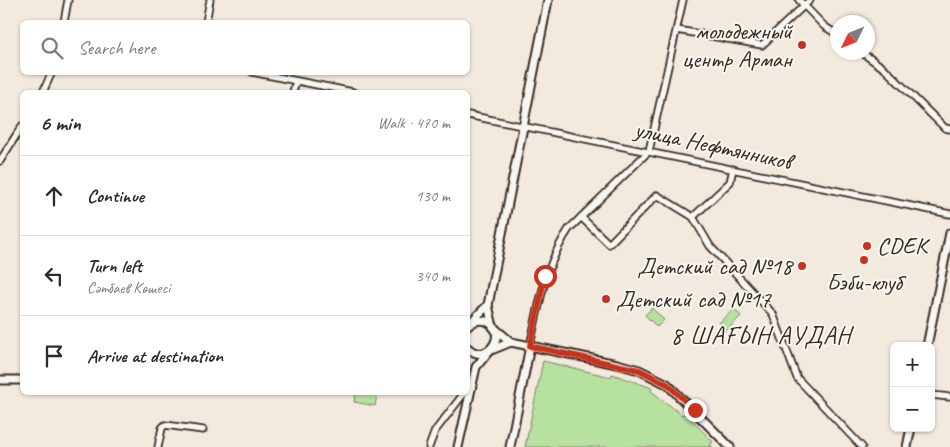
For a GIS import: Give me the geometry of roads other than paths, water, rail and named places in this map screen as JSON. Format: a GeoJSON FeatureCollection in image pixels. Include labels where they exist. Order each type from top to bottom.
{"type":"FeatureCollection","features":[{"type":"Feature","properties":{"kind":"main road"},"geometry":{"type":"LineString","coordinates":[[470,383],[476,368],[493,348],[497,337],[488,305],[548,0]]}},
{"type":"Feature","properties":{"kind":"main road"},"geometry":{"type":"LineString","coordinates":[[931,342],[950,233]]}},
{"type":"Feature","properties":{"kind":"main road"},"geometry":{"type":"LineString","coordinates":[[931,342],[950,255]]}},
{"type":"Feature","properties":{"kind":"main road"},"geometry":{"type":"LineString","coordinates":[[470,323],[488,305]]}},
{"type":"Feature","properties":{"kind":"main road"},"geometry":{"type":"LineString","coordinates":[[470,324],[479,320],[484,321],[512,342],[618,364],[656,377],[678,393],[730,447]]}},
{"type":"Feature","properties":{"kind":"main road"},"geometry":{"type":"LineString","coordinates":[[470,349],[479,354],[512,342]]}},
{"type":"Feature","properties":{"kind":"main road"},"geometry":{"type":"LineString","coordinates":[[510,447],[530,346]]}},
{"type":"Feature","properties":{"kind":"main road"},"geometry":{"type":"LineString","coordinates":[[470,351],[474,356],[476,368]]}},
{"type":"Feature","properties":{"kind":"main road"},"geometry":{"type":"LineString","coordinates":[[0,380],[20,380]]}},
{"type":"Feature","properties":{"kind":"main road"},"geometry":{"type":"LineString","coordinates":[[458,447],[466,395]]}},
{"type":"Feature","properties":{"kind":"main road"},"geometry":{"type":"LineString","coordinates":[[907,447],[909,432]]}},
{"type":"Feature","properties":{"kind":"main road"},"geometry":{"type":"LineString","coordinates":[[911,447],[914,432]]}},
{"type":"Feature","properties":{"kind":"street"},"geometry":{"type":"LineString","coordinates":[[64,20],[68,0]]}},
{"type":"Feature","properties":{"kind":"street"},"geometry":{"type":"LineString","coordinates":[[206,20],[210,0]]}},
{"type":"Feature","properties":{"kind":"street"},"geometry":{"type":"LineString","coordinates":[[530,346],[545,276],[559,244],[569,229],[649,151],[683,0]]}},
{"type":"Feature","properties":{"kind":"street"},"geometry":{"type":"LineString","coordinates":[[799,0],[830,30]]}},
{"type":"Feature","properties":{"kind":"street"},"geometry":{"type":"LineString","coordinates":[[677,30],[762,45],[810,0]]}},
{"type":"Feature","properties":{"kind":"street"},"geometry":{"type":"LineString","coordinates":[[872,60],[885,69],[945,128],[950,129]]}},
{"type":"Feature","properties":{"kind":"street"},"geometry":{"type":"LineString","coordinates":[[44,90],[51,75]]}},
{"type":"Feature","properties":{"kind":"street"},"geometry":{"type":"LineString","coordinates":[[267,75],[342,90]]}},
{"type":"Feature","properties":{"kind":"street"},"geometry":{"type":"LineString","coordinates":[[294,90],[296,81]]}},
{"type":"Feature","properties":{"kind":"street","name":"улица Нефтянников"},"geometry":{"type":"LineString","coordinates":[[470,115],[950,214]]}},
{"type":"Feature","properties":{"kind":"street"},"geometry":{"type":"LineString","coordinates":[[0,161],[20,129]]}},
{"type":"Feature","properties":{"kind":"street"},"geometry":{"type":"LineString","coordinates":[[692,217],[730,182],[733,169]]}},
{"type":"Feature","properties":{"kind":"street"},"geometry":{"type":"LineString","coordinates":[[581,217],[609,244],[657,195],[692,217],[710,246],[773,314],[797,378],[862,447]]}},
{"type":"Feature","properties":{"kind":"street"},"geometry":{"type":"LineString","coordinates":[[429,447],[434,431],[463,395]]}},
{"type":"Feature","properties":{"kind":"street"},"geometry":{"type":"LineString","coordinates":[[935,395],[950,397]]}},
{"type":"Feature","properties":{"kind":"street"},"geometry":{"type":"LineString","coordinates":[[158,447],[162,428],[165,424],[203,430]]}},
{"type":"Feature","properties":{"kind":"place","name":"молодежный центр Арман"},"geometry":{"type":"Point","coordinates":[802,45]}},
{"type":"Feature","properties":{"kind":"place","name":"CDEK"},"geometry":{"type":"Point","coordinates":[867,246]}},
{"type":"Feature","properties":{"kind":"place","name":"Бэби-клуб"},"geometry":{"type":"Point","coordinates":[864,260]}},
{"type":"Feature","properties":{"kind":"place","name":"Детский сад №18"},"geometry":{"type":"Point","coordinates":[802,266]}},
{"type":"Feature","properties":{"kind":"place","name":"Детский сад №17"},"geometry":{"type":"Point","coordinates":[606,299]}},
{"type":"Feature","properties":{"kind":"district","name":"8 ШАҒЫН АУДАН"},"geometry":{"type":"Point","coordinates":[761,336]}}]}
